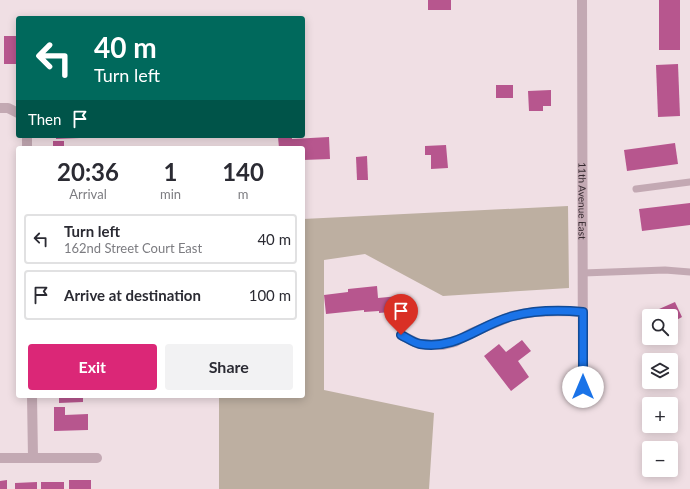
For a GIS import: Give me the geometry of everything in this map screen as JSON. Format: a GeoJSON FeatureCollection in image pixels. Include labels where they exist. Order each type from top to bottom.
{"type":"FeatureCollection","features":[{"type":"Feature","properties":{"kind":"street","name":"11th Avenue East"},"geometry":{"type":"LineString","coordinates":[[582,0],[583,402]]}},
{"type":"Feature","properties":{"kind":"street"},"geometry":{"type":"LineString","coordinates":[[0,108],[8,108],[16,112]]}},
{"type":"Feature","properties":{"kind":"street"},"geometry":{"type":"LineString","coordinates":[[401,335],[419,344],[443,345],[455,342],[471,333],[512,316],[534,312],[583,312]]}},
{"type":"Feature","properties":{"kind":"street"},"geometry":{"type":"LineString","coordinates":[[32,398],[33,458]]}},
{"type":"Feature","properties":{"kind":"street"},"geometry":{"type":"LineString","coordinates":[[0,458],[96,458]]}},
{"type":"Feature","properties":{"kind":"lane"},"geometry":{"type":"LineString","coordinates":[[636,189],[690,182]]}},
{"type":"Feature","properties":{"kind":"lane"},"geometry":{"type":"LineString","coordinates":[[583,273],[665,270],[690,272]]}},
{"type":"Feature","properties":{"kind":"shaded area"},"geometry":{"type":"Polygon","coordinates":[[[568,206],[569,288],[443,296],[365,254],[324,260],[324,390],[434,413],[429,489],[219,489],[219,398],[305,398],[305,219],[568,206]]]}},
{"type":"Feature","properties":{"kind":"building"},"geometry":{"type":"Polygon","coordinates":[[[428,0],[451,0],[451,10],[428,10],[428,0]]]}},
{"type":"Feature","properties":{"kind":"building"},"geometry":{"type":"Polygon","coordinates":[[[659,0],[680,0],[680,50],[659,50],[659,0]]]}},
{"type":"Feature","properties":{"kind":"building"},"geometry":{"type":"Polygon","coordinates":[[[4,36],[16,36],[16,64],[4,64],[4,36]]]}},
{"type":"Feature","properties":{"kind":"building"},"geometry":{"type":"Polygon","coordinates":[[[678,64],[680,116],[658,117],[656,65],[678,64]]]}},
{"type":"Feature","properties":{"kind":"building"},"geometry":{"type":"Polygon","coordinates":[[[496,85],[513,85],[513,98],[496,98],[496,85]]]}},
{"type":"Feature","properties":{"kind":"building"},"geometry":{"type":"Polygon","coordinates":[[[551,90],[551,106],[543,106],[543,111],[529,111],[528,91],[551,90]]]}},
{"type":"Feature","properties":{"kind":"building"},"geometry":{"type":"Polygon","coordinates":[[[329,137],[330,159],[305,160],[305,146],[279,146],[278,138],[292,139],[329,137]]]}},
{"type":"Feature","properties":{"kind":"building"},"geometry":{"type":"Polygon","coordinates":[[[56,138],[80,138],[56,139],[56,138]]]}},
{"type":"Feature","properties":{"kind":"building"},"geometry":{"type":"Polygon","coordinates":[[[53,141],[64,141],[64,146],[53,146],[53,141]]]}},
{"type":"Feature","properties":{"kind":"building"},"geometry":{"type":"Polygon","coordinates":[[[675,143],[678,164],[627,171],[624,150],[675,143]]]}},
{"type":"Feature","properties":{"kind":"building"},"geometry":{"type":"Polygon","coordinates":[[[446,145],[448,168],[431,169],[431,155],[425,155],[425,146],[446,145]]]}},
{"type":"Feature","properties":{"kind":"building"},"geometry":{"type":"Polygon","coordinates":[[[367,156],[368,180],[357,180],[356,157],[367,156]]]}},
{"type":"Feature","properties":{"kind":"building"},"geometry":{"type":"Polygon","coordinates":[[[690,203],[690,225],[642,231],[639,209],[690,203]]]}},
{"type":"Feature","properties":{"kind":"building"},"geometry":{"type":"Polygon","coordinates":[[[377,286],[378,298],[399,296],[401,311],[379,313],[379,311],[364,312],[364,310],[326,314],[324,295],[348,292],[348,289],[377,286]]]}},
{"type":"Feature","properties":{"kind":"building"},"geometry":{"type":"Polygon","coordinates":[[[675,302],[682,317],[678,319],[678,309],[659,309],[675,302]]]}},
{"type":"Feature","properties":{"kind":"building"},"geometry":{"type":"Polygon","coordinates":[[[522,340],[531,351],[518,361],[529,377],[511,391],[484,356],[499,344],[506,352],[522,340]]]}},
{"type":"Feature","properties":{"kind":"building"},"geometry":{"type":"Polygon","coordinates":[[[59,398],[83,398],[83,402],[59,403],[59,398]]]}},
{"type":"Feature","properties":{"kind":"building"},"geometry":{"type":"Polygon","coordinates":[[[54,407],[65,407],[65,415],[88,414],[88,430],[54,431],[54,407]]]}},
{"type":"Feature","properties":{"kind":"building"},"geometry":{"type":"Polygon","coordinates":[[[7,480],[7,489],[0,489],[0,481],[7,480]]]}},
{"type":"Feature","properties":{"kind":"building"},"geometry":{"type":"Polygon","coordinates":[[[69,480],[91,480],[91,489],[69,489],[69,480]]]}},
{"type":"Feature","properties":{"kind":"building"},"geometry":{"type":"Polygon","coordinates":[[[37,482],[37,489],[15,489],[15,483],[37,482]]]}},
{"type":"Feature","properties":{"kind":"building"},"geometry":{"type":"Polygon","coordinates":[[[41,482],[64,482],[64,489],[41,489],[41,482]]]}},
{"type":"Feature","properties":{"kind":"route"},"geometry":{"type":"LineString","coordinates":[[401,335],[419,344],[443,345],[455,342],[471,333],[512,316],[534,312],[583,312],[583,387]]}}]}
